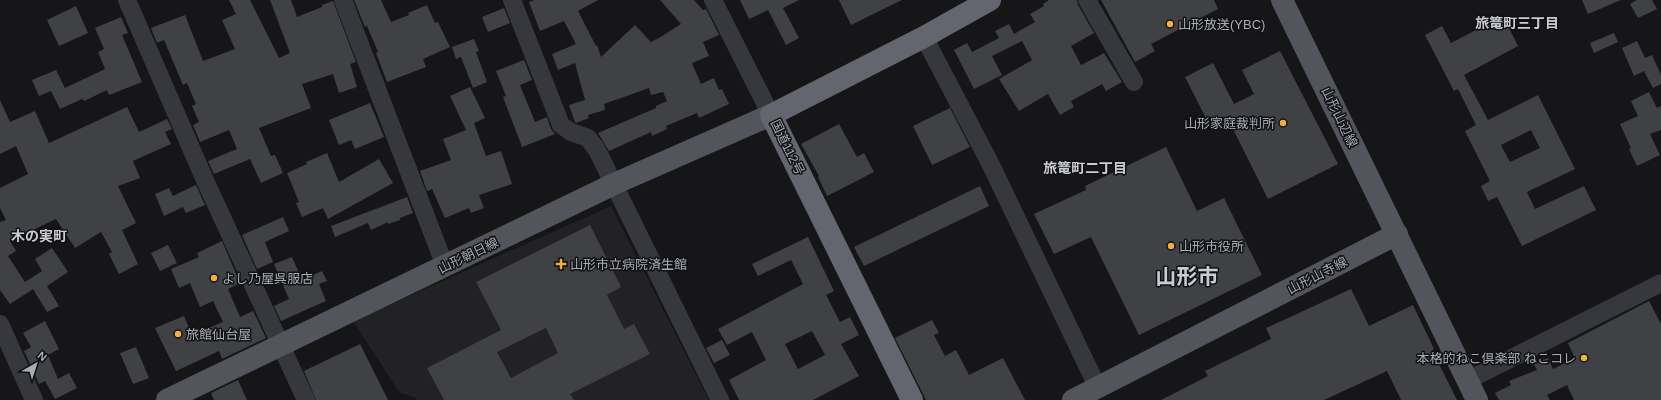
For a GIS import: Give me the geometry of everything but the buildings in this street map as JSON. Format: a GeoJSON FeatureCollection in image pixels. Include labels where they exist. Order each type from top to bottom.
{"type":"FeatureCollection","features":[{"type":"Feature","properties":{"kind":"highway","name":"国道112号"},"geometry":{"type":"LineString","coordinates":[[912,400],[771,115],[924,37],[990,0]]}},
{"type":"Feature","properties":{"kind":"main road","name":"山形山辺線"},"geometry":{"type":"LineString","coordinates":[[1282,0],[1397,234]]}},
{"type":"Feature","properties":{"kind":"main road","name":"山形朝日線"},"geometry":{"type":"LineString","coordinates":[[167,400],[614,184],[771,115]]}},
{"type":"Feature","properties":{"kind":"main road"},"geometry":{"type":"LineString","coordinates":[[1397,234],[1477,400]]}},
{"type":"Feature","properties":{"kind":"main road","name":"山形山寺線"},"geometry":{"type":"LineString","coordinates":[[1073,400],[1397,234]]}},
{"type":"Feature","properties":{"kind":"street"},"geometry":{"type":"LineString","coordinates":[[127,0],[204,178],[306,400]]}},
{"type":"Feature","properties":{"kind":"street"},"geometry":{"type":"LineString","coordinates":[[343,0],[445,266]]}},
{"type":"Feature","properties":{"kind":"street"},"geometry":{"type":"LineString","coordinates":[[512,0],[562,125],[571,132],[588,138],[598,150],[720,400]]}},
{"type":"Feature","properties":{"kind":"street"},"geometry":{"type":"LineString","coordinates":[[713,0],[771,115]]}},
{"type":"Feature","properties":{"kind":"street"},"geometry":{"type":"LineString","coordinates":[[1087,0],[1134,82]]}},
{"type":"Feature","properties":{"kind":"street"},"geometry":{"type":"LineString","coordinates":[[924,37],[990,163],[1098,388]]}},
{"type":"Feature","properties":{"kind":"street"},"geometry":{"type":"LineString","coordinates":[[1468,380],[1661,283]]}},
{"type":"Feature","properties":{"kind":"street"},"geometry":{"type":"LineString","coordinates":[[0,324],[34,400]]}},
{"type":"Feature","properties":{"kind":"shaded area","name":"山形市立病院済生館"},"geometry":{"type":"Polygon","coordinates":[[[611,206],[709,400],[417,400],[416,398],[399,392],[353,321],[611,206]]]}},
{"type":"Feature","properties":{"kind":"place","name":"山形放送(YBC)"},"geometry":{"type":"Point","coordinates":[1170,24]}},
{"type":"Feature","properties":{"kind":"place","name":"山形家庭裁判所"},"geometry":{"type":"Point","coordinates":[1283,123]}},
{"type":"Feature","properties":{"kind":"place","name":"山形市役所"},"geometry":{"type":"Point","coordinates":[1171,246]}},
{"type":"Feature","properties":{"kind":"place","name":"山形市立病院済生館"},"geometry":{"type":"Point","coordinates":[561,264]}},
{"type":"Feature","properties":{"kind":"place","name":"よし乃屋呉服店"},"geometry":{"type":"Point","coordinates":[214,278]}},
{"type":"Feature","properties":{"kind":"place","name":"旅館仙台屋"},"geometry":{"type":"Point","coordinates":[178,334]}},
{"type":"Feature","properties":{"kind":"place","name":"本格的ねこ倶楽部 ねこコレ"},"geometry":{"type":"Point","coordinates":[1584,358]}},
{"type":"Feature","properties":{"kind":"district","name":"旅篭町三丁目"},"geometry":{"type":"Point","coordinates":[1517,23]}},
{"type":"Feature","properties":{"kind":"district","name":"旅篭町二丁目"},"geometry":{"type":"Point","coordinates":[1085,168]}},
{"type":"Feature","properties":{"kind":"district","name":"木の実町"},"geometry":{"type":"Point","coordinates":[39,236]}},
{"type":"Feature","properties":{"kind":"district","name":"山形市"},"geometry":{"type":"Point","coordinates":[1187,277]}}]}
